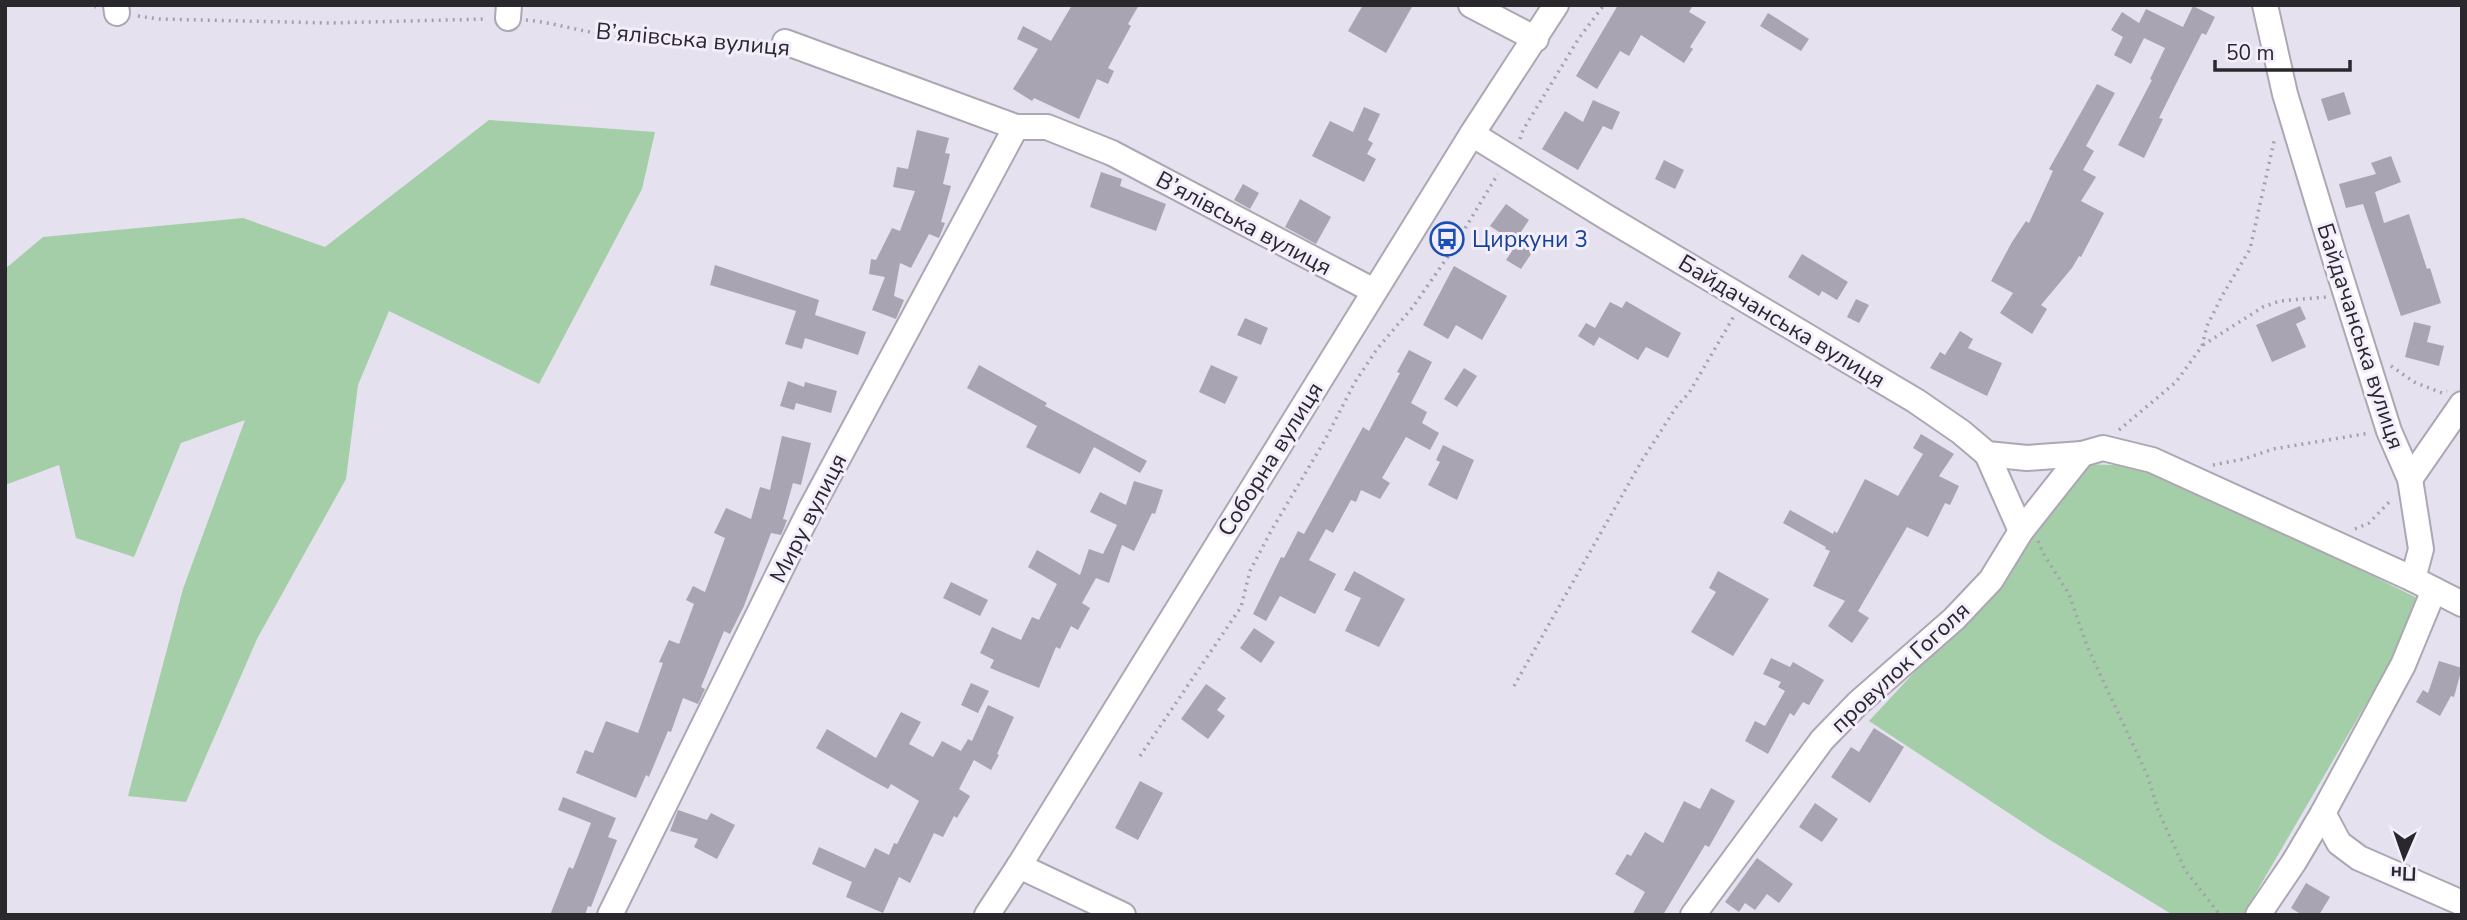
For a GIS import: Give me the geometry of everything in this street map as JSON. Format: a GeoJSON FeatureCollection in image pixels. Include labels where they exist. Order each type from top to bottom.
{"type":"FeatureCollection","features":[{"type":"Feature","properties":{"kind":"street"},"geometry":{"type":"LineString","coordinates":[[1471,5],[1536,38]]}},
{"type":"Feature","properties":{"kind":"street","name":"Соборна вулиця"},"geometry":{"type":"LineString","coordinates":[[987,915],[1472,134],[1556,5]]}},
{"type":"Feature","properties":{"kind":"street","name":"Байдачанська вулиця"},"geometry":{"type":"LineString","coordinates":[[2258,915],[2323,813],[2403,665],[2424,584],[2410,479],[2389,431],[2345,293],[2285,94],[2265,5]]}},
{"type":"Feature","properties":{"kind":"street","name":"В’ялівська вулиця"},"geometry":{"type":"LineString","coordinates":[[785,42],[1016,127],[1046,127],[1112,153],[1374,291]]}},
{"type":"Feature","properties":{"kind":"street","name":"Миру вулиця"},"geometry":{"type":"LineString","coordinates":[[610,915],[807,516],[1016,127]]}},
{"type":"Feature","properties":{"kind":"street","name":"Байдачанська вулиця"},"geometry":{"type":"LineString","coordinates":[[1472,134],[1916,401],[1987,454]]}},
{"type":"Feature","properties":{"kind":"street"},"geometry":{"type":"LineString","coordinates":[[2410,479],[2457,396]]}},
{"type":"Feature","properties":{"kind":"street"},"geometry":{"type":"LineString","coordinates":[[1987,454],[2027,458],[2093,451],[2152,460],[2424,584],[2462,604]]}},
{"type":"Feature","properties":{"kind":"street","name":"провулок Гоголя"},"geometry":{"type":"LineString","coordinates":[[1693,915],[1822,740],[1858,703],[1954,619],[1991,580],[2026,526],[2093,451]]}},
{"type":"Feature","properties":{"kind":"street"},"geometry":{"type":"LineString","coordinates":[[1987,454],[2026,526]]}},
{"type":"Feature","properties":{"kind":"street"},"geometry":{"type":"LineString","coordinates":[[2323,813],[2339,843],[2359,858],[2462,903]]}},
{"type":"Feature","properties":{"kind":"street"},"geometry":{"type":"LineString","coordinates":[[1019,866],[1123,915]]}},
{"type":"Feature","properties":{"kind":"path","name":"В’ялівська вулиця"},"geometry":{"type":"LineString","coordinates":[[88,5],[159,19],[329,23],[509,12],[589,32],[639,37],[785,42]]}},
{"type":"Feature","properties":{"kind":"path"},"geometry":{"type":"LineString","coordinates":[[1140,756],[1241,607],[1250,571],[1355,382],[1377,349],[1433,278],[1499,172],[1514,160],[1523,130],[1579,38],[1604,5]]}},
{"type":"Feature","properties":{"kind":"path"},"geometry":{"type":"LineString","coordinates":[[2202,346],[2207,326],[2250,249],[2275,136]]}},
{"type":"Feature","properties":{"kind":"path"},"geometry":{"type":"LineString","coordinates":[[2093,451],[2176,382],[2202,346],[2263,307],[2280,301],[2330,297],[2345,293]]}},
{"type":"Feature","properties":{"kind":"path"},"geometry":{"type":"LineString","coordinates":[[1514,686],[1641,462],[1677,406],[1689,393],[1744,299]]}},
{"type":"Feature","properties":{"kind":"path"},"geometry":{"type":"LineString","coordinates":[[2364,353],[2414,382],[2457,396]]}},
{"type":"Feature","properties":{"kind":"path"},"geometry":{"type":"LineString","coordinates":[[2181,472],[2244,459],[2273,449],[2389,431]]}},
{"type":"Feature","properties":{"kind":"path"},"geometry":{"type":"LineString","coordinates":[[2329,541],[2368,523],[2410,479]]}},
{"type":"Feature","properties":{"kind":"path"},"geometry":{"type":"LineString","coordinates":[[2026,526],[2069,594],[2087,646],[2148,777],[2158,810],[2185,870],[2220,915]]}},
{"type":"Feature","properties":{"kind":"green space"},"geometry":{"type":"Polygon","coordinates":[[[489,120],[655,132],[642,189],[539,384],[389,311],[358,385],[346,479],[257,639],[186,802],[128,796],[183,589],[245,420],[181,443],[134,557],[76,538],[59,465],[5,485],[5,269],[43,237],[243,218],[325,247],[489,120]]]}},
{"type":"Feature","properties":{"kind":"green space"},"geometry":{"type":"Polygon","coordinates":[[[2082,464],[2143,466],[2182,481],[2417,598],[2391,661],[2243,915],[2173,915],[2045,837],[1869,721],[1949,635],[2082,464]]]}},
{"type":"Feature","properties":{"kind":"building"},"geometry":{"type":"Polygon","coordinates":[[[1072,5],[1139,5],[1108,68],[1114,71],[1108,84],[1097,79],[1079,119],[1034,98],[1032,101],[1013,89],[1038,49],[1017,39],[1023,26],[1051,41],[1072,5]]]}},
{"type":"Feature","properties":{"kind":"building"},"geometry":{"type":"Polygon","coordinates":[[[1363,5],[1413,5],[1386,53],[1348,31],[1363,5]]]}},
{"type":"Feature","properties":{"kind":"building"},"geometry":{"type":"Polygon","coordinates":[[[1618,5],[1693,5],[1689,12],[1706,22],[1690,47],[1693,49],[1684,63],[1641,35],[1629,56],[1620,51],[1597,89],[1576,76],[1618,5]]]}},
{"type":"Feature","properties":{"kind":"building"},"geometry":{"type":"Polygon","coordinates":[[[2193,6],[2215,17],[2206,35],[2202,33],[2181,74],[2159,118],[2163,119],[2144,158],[2118,145],[2152,80],[2150,79],[2165,48],[2144,38],[2131,64],[2114,55],[2123,37],[2111,30],[2122,12],[2139,23],[2146,9],[2183,27],[2193,6]]]}},
{"type":"Feature","properties":{"kind":"building"},"geometry":{"type":"Polygon","coordinates":[[[1768,13],[1809,39],[1801,51],[1760,26],[1768,13]]]}},
{"type":"Feature","properties":{"kind":"building"},"geometry":{"type":"Polygon","coordinates":[[[2097,84],[2115,93],[2086,146],[2094,151],[2083,170],[2096,177],[2081,201],[2104,213],[2081,257],[2079,256],[2041,305],[2047,309],[2032,334],[2000,313],[2013,293],[1991,281],[2012,242],[2026,221],[2029,223],[2053,171],[2049,169],[2097,84]]]}},
{"type":"Feature","properties":{"kind":"building"},"geometry":{"type":"Polygon","coordinates":[[[2344,92],[2351,114],[2328,121],[2321,99],[2344,92]]]}},
{"type":"Feature","properties":{"kind":"building"},"geometry":{"type":"Polygon","coordinates":[[[1593,100],[1620,112],[1612,130],[1603,126],[1578,170],[1542,149],[1565,111],[1583,122],[1593,100]]]}},
{"type":"Feature","properties":{"kind":"building"},"geometry":{"type":"Polygon","coordinates":[[[1364,107],[1380,114],[1368,140],[1373,143],[1367,154],[1376,159],[1364,182],[1312,156],[1330,121],[1353,132],[1364,107]]]}},
{"type":"Feature","properties":{"kind":"building"},"geometry":{"type":"Polygon","coordinates":[[[917,130],[949,138],[945,153],[950,154],[943,184],[951,186],[941,222],[945,223],[939,238],[929,234],[911,268],[900,263],[894,296],[904,300],[896,319],[872,310],[885,277],[869,274],[871,259],[876,260],[892,228],[900,231],[915,191],[893,187],[897,167],[908,169],[917,130]]]}},
{"type":"Feature","properties":{"kind":"building"},"geometry":{"type":"Polygon","coordinates":[[[2391,156],[2401,182],[2375,192],[2384,223],[2409,214],[2441,303],[2401,316],[2363,204],[2346,208],[2339,184],[2376,174],[2371,163],[2391,156]]]}},
{"type":"Feature","properties":{"kind":"building"},"geometry":{"type":"Polygon","coordinates":[[[1664,160],[1684,170],[1675,189],[1655,179],[1664,160]]]}},
{"type":"Feature","properties":{"kind":"building"},"geometry":{"type":"Polygon","coordinates":[[[1101,172],[1122,179],[1120,186],[1166,204],[1156,231],[1090,207],[1101,172]]]}},
{"type":"Feature","properties":{"kind":"building"},"geometry":{"type":"Polygon","coordinates":[[[1243,184],[1259,193],[1250,209],[1234,200],[1243,184]]]}},
{"type":"Feature","properties":{"kind":"building"},"geometry":{"type":"Polygon","coordinates":[[[1300,199],[1331,217],[1316,244],[1285,227],[1300,199]]]}},
{"type":"Feature","properties":{"kind":"building"},"geometry":{"type":"Polygon","coordinates":[[[1506,204],[1529,220],[1514,242],[1490,226],[1506,204]]]}},
{"type":"Feature","properties":{"kind":"building"},"geometry":{"type":"Polygon","coordinates":[[[1518,242],[1533,251],[1521,269],[1506,260],[1518,242]]]}},
{"type":"Feature","properties":{"kind":"building"},"geometry":{"type":"Polygon","coordinates":[[[1802,254],[1848,282],[1837,300],[1822,291],[1819,296],[1788,277],[1802,254]]]}},
{"type":"Feature","properties":{"kind":"building"},"geometry":{"type":"Polygon","coordinates":[[[715,265],[819,300],[815,315],[866,332],[858,355],[805,338],[802,349],[785,344],[796,311],[710,285],[715,265]]]}},
{"type":"Feature","properties":{"kind":"building"},"geometry":{"type":"Polygon","coordinates":[[[1454,266],[1507,296],[1482,340],[1456,325],[1448,339],[1423,325],[1454,266]]]}},
{"type":"Feature","properties":{"kind":"building"},"geometry":{"type":"Polygon","coordinates":[[[1856,299],[1869,305],[1859,323],[1847,317],[1856,299]]]}},
{"type":"Feature","properties":{"kind":"building"},"geometry":{"type":"Polygon","coordinates":[[[1626,301],[1681,333],[1668,358],[1646,347],[1638,360],[1599,337],[1594,346],[1578,336],[1586,323],[1595,328],[1610,302],[1622,308],[1626,301]]]}},
{"type":"Feature","properties":{"kind":"building"},"geometry":{"type":"Polygon","coordinates":[[[2300,306],[2306,319],[2296,324],[2306,347],[2272,362],[2256,325],[2300,306]]]}},
{"type":"Feature","properties":{"kind":"building"},"geometry":{"type":"Polygon","coordinates":[[[1245,318],[1268,328],[1261,345],[1237,335],[1245,318]]]}},
{"type":"Feature","properties":{"kind":"building"},"geometry":{"type":"Polygon","coordinates":[[[2414,322],[2431,326],[2427,342],[2444,346],[2439,366],[2405,357],[2414,322]]]}},
{"type":"Feature","properties":{"kind":"building"},"geometry":{"type":"Polygon","coordinates":[[[1960,331],[1973,339],[1968,348],[2002,363],[1987,396],[1930,368],[1940,352],[1945,355],[1960,331]]]}},
{"type":"Feature","properties":{"kind":"building"},"geometry":{"type":"Polygon","coordinates":[[[1409,350],[1432,362],[1411,403],[1427,412],[1422,423],[1439,433],[1430,450],[1406,437],[1382,478],[1390,483],[1380,499],[1361,490],[1356,502],[1351,500],[1333,533],[1326,529],[1309,560],[1336,574],[1315,614],[1280,596],[1266,621],[1253,614],[1281,557],[1284,558],[1298,531],[1304,534],[1363,427],[1369,431],[1400,373],[1397,372],[1409,350]]]}},
{"type":"Feature","properties":{"kind":"building"},"geometry":{"type":"Polygon","coordinates":[[[979,365],[1047,403],[1045,406],[1147,461],[1140,473],[1094,447],[1080,474],[1026,447],[1037,426],[967,388],[979,365]]]}},
{"type":"Feature","properties":{"kind":"building"},"geometry":{"type":"Polygon","coordinates":[[[1211,365],[1238,377],[1225,404],[1199,392],[1211,365]]]}},
{"type":"Feature","properties":{"kind":"building"},"geometry":{"type":"Polygon","coordinates":[[[1464,368],[1477,376],[1457,407],[1444,399],[1464,368]]]}},
{"type":"Feature","properties":{"kind":"building"},"geometry":{"type":"Polygon","coordinates":[[[788,381],[804,387],[805,382],[837,391],[831,413],[796,403],[794,410],[780,406],[788,381]]]}},
{"type":"Feature","properties":{"kind":"building"},"geometry":{"type":"Polygon","coordinates":[[[1921,434],[1954,454],[1939,476],[1959,486],[1950,505],[1945,503],[1928,537],[1907,527],[1858,611],[1869,618],[1852,643],[1828,626],[1845,601],[1813,586],[1830,551],[1783,523],[1790,510],[1833,534],[1834,531],[1837,533],[1865,479],[1898,496],[1923,454],[1913,448],[1921,434]]]}},
{"type":"Feature","properties":{"kind":"building"},"geometry":{"type":"Polygon","coordinates":[[[782,436],[811,443],[801,485],[793,483],[783,519],[787,520],[781,535],[771,533],[744,606],[730,634],[724,631],[701,687],[705,689],[698,704],[683,698],[671,732],[668,731],[649,777],[646,775],[636,798],[576,773],[585,750],[593,753],[606,721],[638,733],[663,663],[659,662],[669,640],[679,644],[694,604],[686,600],[693,586],[705,592],[725,538],[714,533],[726,508],[751,519],[760,487],[770,490],[782,436]]]}},
{"type":"Feature","properties":{"kind":"building"},"geometry":{"type":"Polygon","coordinates":[[[1443,445],[1474,460],[1457,500],[1428,485],[1440,462],[1436,460],[1443,445]]]}},
{"type":"Feature","properties":{"kind":"building"},"geometry":{"type":"Polygon","coordinates":[[[1134,481],[1163,490],[1155,514],[1152,513],[1134,551],[1122,545],[1109,583],[1096,578],[1082,603],[1090,608],[1078,630],[1071,626],[1060,649],[1056,647],[1039,688],[990,668],[994,660],[980,653],[992,627],[1021,640],[1032,617],[1039,620],[1057,584],[1028,567],[1037,550],[1080,575],[1089,549],[1103,554],[1117,525],[1090,512],[1100,492],[1126,505],[1134,481]]]}},
{"type":"Feature","properties":{"kind":"building"},"geometry":{"type":"Polygon","coordinates":[[[1354,571],[1405,599],[1379,647],[1345,631],[1361,598],[1344,590],[1354,571]]]}},
{"type":"Feature","properties":{"kind":"building"},"geometry":{"type":"Polygon","coordinates":[[[1718,571],[1769,599],[1733,656],[1691,632],[1716,592],[1709,588],[1718,571]]]}},
{"type":"Feature","properties":{"kind":"building"},"geometry":{"type":"Polygon","coordinates":[[[951,582],[988,600],[980,616],[943,598],[951,582]]]}},
{"type":"Feature","properties":{"kind":"building"},"geometry":{"type":"Polygon","coordinates":[[[1254,628],[1275,642],[1261,663],[1240,648],[1254,628]]]}},
{"type":"Feature","properties":{"kind":"building"},"geometry":{"type":"Polygon","coordinates":[[[1771,658],[1790,667],[1793,662],[1824,680],[1809,705],[1803,702],[1794,716],[1790,713],[1768,754],[1745,741],[1755,721],[1765,726],[1785,691],[1778,687],[1781,682],[1763,674],[1771,658]]]}},
{"type":"Feature","properties":{"kind":"building"},"geometry":{"type":"Polygon","coordinates":[[[2439,661],[2462,668],[2454,697],[2451,696],[2440,716],[2416,702],[2423,690],[2428,693],[2439,661]]]}},
{"type":"Feature","properties":{"kind":"building"},"geometry":{"type":"Polygon","coordinates":[[[971,683],[989,691],[978,713],[961,705],[971,683]]]}},
{"type":"Feature","properties":{"kind":"building"},"geometry":{"type":"Polygon","coordinates":[[[1206,684],[1226,698],[1217,710],[1225,716],[1208,739],[1181,719],[1206,684]]]}},
{"type":"Feature","properties":{"kind":"building"},"geometry":{"type":"Polygon","coordinates":[[[988,705],[1014,717],[997,754],[999,755],[991,770],[974,760],[959,789],[970,796],[957,818],[954,816],[943,837],[934,833],[910,883],[899,877],[883,913],[846,897],[852,882],[812,864],[819,847],[865,868],[875,848],[889,855],[919,801],[891,784],[888,789],[816,748],[827,729],[876,758],[901,712],[921,722],[909,744],[933,757],[942,741],[961,751],[968,739],[972,741],[988,705]]]}},
{"type":"Feature","properties":{"kind":"building"},"geometry":{"type":"Polygon","coordinates":[[[1874,728],[1904,747],[1870,803],[1831,777],[1851,747],[1859,752],[1874,728]]]}},
{"type":"Feature","properties":{"kind":"building"},"geometry":{"type":"Polygon","coordinates":[[[1140,781],[1163,793],[1138,840],[1115,828],[1140,781]]]}},
{"type":"Feature","properties":{"kind":"building"},"geometry":{"type":"Polygon","coordinates":[[[1711,788],[1735,801],[1709,847],[1705,845],[1663,915],[1632,915],[1645,892],[1615,874],[1627,854],[1631,856],[1645,832],[1663,843],[1684,801],[1700,809],[1711,788]]]}},
{"type":"Feature","properties":{"kind":"building"},"geometry":{"type":"Polygon","coordinates":[[[563,797],[616,818],[608,837],[617,840],[591,907],[588,906],[585,915],[550,915],[569,867],[573,869],[591,823],[558,810],[563,797]]]}},
{"type":"Feature","properties":{"kind":"building"},"geometry":{"type":"Polygon","coordinates":[[[1815,803],[1838,819],[1822,842],[1799,827],[1815,803]]]}},
{"type":"Feature","properties":{"kind":"building"},"geometry":{"type":"Polygon","coordinates":[[[678,810],[707,820],[711,813],[735,825],[717,859],[694,847],[698,839],[670,831],[678,810]]]}},
{"type":"Feature","properties":{"kind":"building"},"geometry":{"type":"Polygon","coordinates":[[[1757,858],[1793,884],[1779,903],[1767,894],[1755,910],[1745,903],[1739,912],[1725,902],[1757,858]]]}},
{"type":"Feature","properties":{"kind":"building"},"geometry":{"type":"Polygon","coordinates":[[[2306,883],[2330,897],[2319,915],[2302,915],[2291,908],[2306,883]]]}},
{"type":"Feature","properties":{"kind":"place","name":"Циркуни 3"},"geometry":{"type":"Point","coordinates":[1447,239]}}]}
